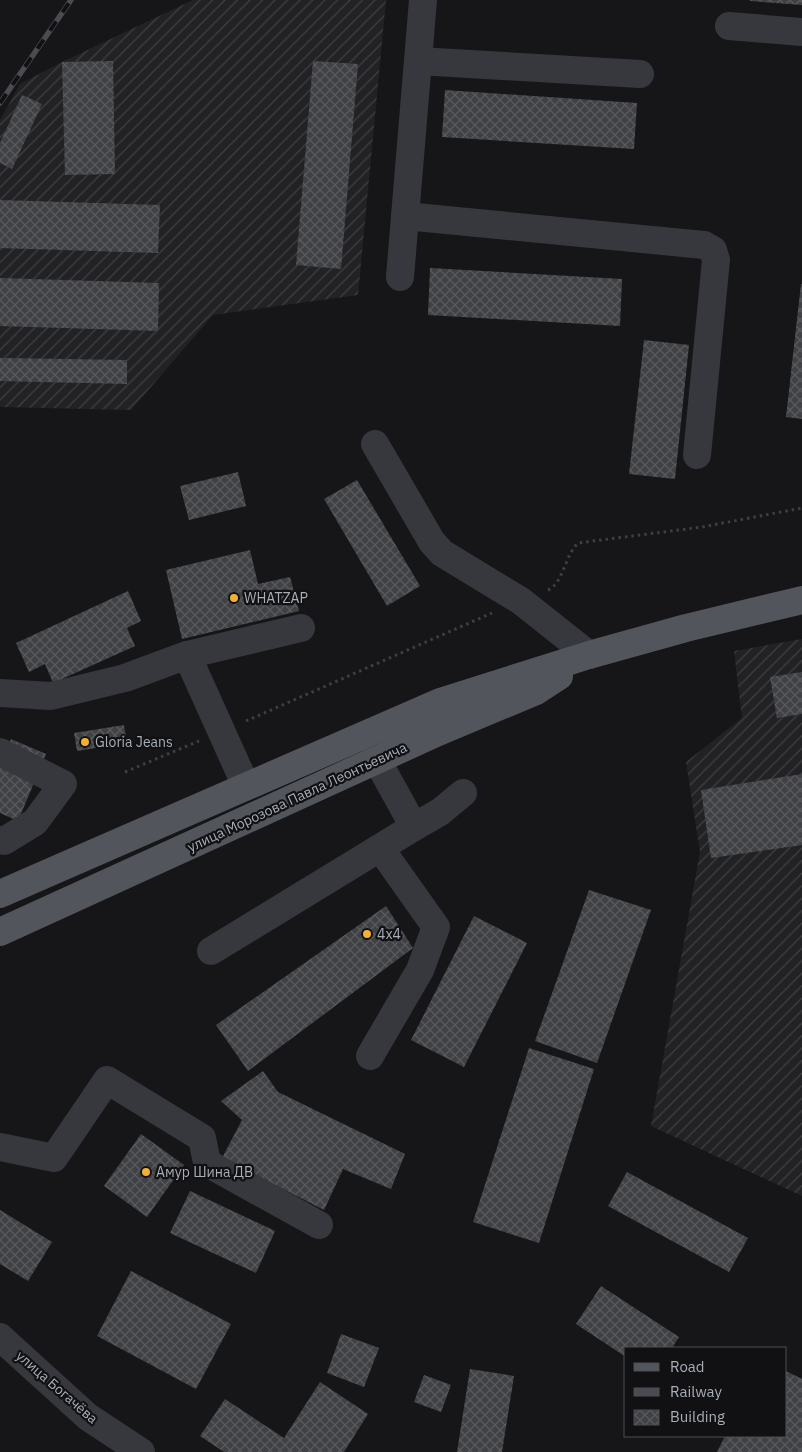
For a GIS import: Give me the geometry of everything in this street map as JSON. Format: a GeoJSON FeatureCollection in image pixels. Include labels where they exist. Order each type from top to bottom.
{"type":"FeatureCollection","features":[{"type":"Feature","properties":{"kind":"main road","name":"улица Морозова Павла Леонтьевича"},"geometry":{"type":"LineString","coordinates":[[0,894],[440,702],[589,655],[686,628],[802,600]]}},
{"type":"Feature","properties":{"kind":"main road","name":"улица Морозова Павла Леонтьевича"},"geometry":{"type":"LineString","coordinates":[[0,932],[438,732],[536,691],[589,655]]}},
{"type":"Feature","properties":{"kind":"street"},"geometry":{"type":"LineString","coordinates":[[400,278],[423,0]]}},
{"type":"Feature","properties":{"kind":"street"},"geometry":{"type":"LineString","coordinates":[[729,26],[802,32]]}},
{"type":"Feature","properties":{"kind":"street"},"geometry":{"type":"LineString","coordinates":[[418,61],[640,74]]}},
{"type":"Feature","properties":{"kind":"street"},"geometry":{"type":"LineString","coordinates":[[405,216],[704,245],[713,250],[716,260],[697,455]]}},
{"type":"Feature","properties":{"kind":"street"},"geometry":{"type":"LineString","coordinates":[[375,444],[432,542],[442,553],[521,601],[589,655]]}},
{"type":"Feature","properties":{"kind":"street"},"geometry":{"type":"LineString","coordinates":[[0,693],[51,696],[125,678],[187,655],[301,628]]}},
{"type":"Feature","properties":{"kind":"street"},"geometry":{"type":"LineString","coordinates":[[187,655],[246,786]]}},
{"type":"Feature","properties":{"kind":"street"},"geometry":{"type":"LineString","coordinates":[[0,752],[63,784],[35,822],[4,841],[0,840]]}},
{"type":"Feature","properties":{"kind":"street"},"geometry":{"type":"LineString","coordinates":[[377,760],[414,827]]}},
{"type":"Feature","properties":{"kind":"street"},"geometry":{"type":"LineString","coordinates":[[211,951],[440,812],[463,793]]}},
{"type":"Feature","properties":{"kind":"street"},"geometry":{"type":"LineString","coordinates":[[370,1056],[420,970],[436,927],[380,848]]}},
{"type":"Feature","properties":{"kind":"street"},"geometry":{"type":"LineString","coordinates":[[0,1147],[54,1158],[107,1080],[202,1138],[207,1163],[319,1225]]}},
{"type":"Feature","properties":{"kind":"street","name":"улица Богачёва"},"geometry":{"type":"LineString","coordinates":[[0,1337],[88,1417],[141,1452]]}},
{"type":"Feature","properties":{"kind":"path"},"geometry":{"type":"LineString","coordinates":[[126,772],[554,588],[572,549],[578,543],[702,527],[802,508]]}},
{"type":"Feature","properties":{"kind":"shaded area"},"geometry":{"type":"Polygon","coordinates":[[[193,0],[386,0],[358,295],[213,315],[131,410],[0,407],[0,120],[20,84],[193,0]]]}},
{"type":"Feature","properties":{"kind":"shaded area"},"geometry":{"type":"Polygon","coordinates":[[[802,639],[802,1196],[651,1126],[700,852],[686,762],[742,718],[734,651],[802,639]]]}},
{"type":"Feature","properties":{"kind":"building"},"geometry":{"type":"Polygon","coordinates":[[[802,0],[802,5],[750,1],[802,0]]]}},
{"type":"Feature","properties":{"kind":"building"},"geometry":{"type":"Polygon","coordinates":[[[113,61],[115,174],[65,175],[62,62],[113,61]]]}},
{"type":"Feature","properties":{"kind":"building"},"geometry":{"type":"Polygon","coordinates":[[[313,61],[358,64],[341,269],[296,265],[313,61]]]}},
{"type":"Feature","properties":{"kind":"building"},"geometry":{"type":"Polygon","coordinates":[[[445,90],[637,103],[634,149],[442,137],[445,90]]]}},
{"type":"Feature","properties":{"kind":"building"},"geometry":{"type":"Polygon","coordinates":[[[22,95],[42,104],[12,169],[0,163],[0,143],[22,95]]]}},
{"type":"Feature","properties":{"kind":"building"},"geometry":{"type":"Polygon","coordinates":[[[0,200],[160,205],[158,253],[0,248],[0,200]]]}},
{"type":"Feature","properties":{"kind":"building"},"geometry":{"type":"Polygon","coordinates":[[[430,268],[622,279],[620,326],[428,315],[430,268]]]}},
{"type":"Feature","properties":{"kind":"building"},"geometry":{"type":"Polygon","coordinates":[[[0,278],[159,283],[158,331],[0,326],[0,278]]]}},
{"type":"Feature","properties":{"kind":"building"},"geometry":{"type":"Polygon","coordinates":[[[802,284],[802,419],[786,417],[802,284]]]}},
{"type":"Feature","properties":{"kind":"building"},"geometry":{"type":"Polygon","coordinates":[[[644,340],[689,345],[675,479],[629,474],[644,340]]]}},
{"type":"Feature","properties":{"kind":"building"},"geometry":{"type":"Polygon","coordinates":[[[0,358],[127,360],[127,384],[0,381],[0,358]]]}},
{"type":"Feature","properties":{"kind":"building"},"geometry":{"type":"Polygon","coordinates":[[[238,472],[246,506],[189,520],[180,486],[238,472]]]}},
{"type":"Feature","properties":{"kind":"building"},"geometry":{"type":"Polygon","coordinates":[[[357,480],[420,586],[387,606],[324,499],[357,480]]]}},
{"type":"Feature","properties":{"kind":"building","name":"WHATZAP"},"geometry":{"type":"Polygon","coordinates":[[[250,550],[258,584],[290,577],[299,611],[182,639],[166,570],[250,550]]]}},
{"type":"Feature","properties":{"kind":"building"},"geometry":{"type":"Polygon","coordinates":[[[128,591],[141,621],[127,628],[135,646],[53,683],[45,664],[29,672],[16,643],[128,591]]]}},
{"type":"Feature","properties":{"kind":"building"},"geometry":{"type":"Polygon","coordinates":[[[802,672],[802,714],[777,718],[770,677],[802,672]]]}},
{"type":"Feature","properties":{"kind":"building"},"geometry":{"type":"Polygon","coordinates":[[[124,725],[127,743],[77,751],[74,733],[124,725]]]}},
{"type":"Feature","properties":{"kind":"building"},"geometry":{"type":"Polygon","coordinates":[[[11,739],[46,754],[18,821],[0,813],[0,767],[11,739]]]}},
{"type":"Feature","properties":{"kind":"building"},"geometry":{"type":"Polygon","coordinates":[[[802,774],[802,845],[711,858],[701,790],[802,774]]]}},
{"type":"Feature","properties":{"kind":"building"},"geometry":{"type":"Polygon","coordinates":[[[589,890],[651,910],[597,1063],[535,1041],[589,890]]]}},
{"type":"Feature","properties":{"kind":"building"},"geometry":{"type":"Polygon","coordinates":[[[386,906],[413,948],[248,1071],[216,1025],[386,906]]]}},
{"type":"Feature","properties":{"kind":"building"},"geometry":{"type":"Polygon","coordinates":[[[474,916],[527,943],[464,1067],[411,1040],[474,916]]]}},
{"type":"Feature","properties":{"kind":"building"},"geometry":{"type":"Polygon","coordinates":[[[529,1048],[594,1069],[539,1243],[473,1222],[529,1048]]]}},
{"type":"Feature","properties":{"kind":"building"},"geometry":{"type":"Polygon","coordinates":[[[263,1071],[278,1092],[405,1154],[391,1189],[343,1169],[324,1210],[222,1158],[242,1120],[221,1101],[263,1071]]]}},
{"type":"Feature","properties":{"kind":"building"},"geometry":{"type":"Polygon","coordinates":[[[141,1134],[184,1165],[147,1217],[104,1186],[141,1134]]]}},
{"type":"Feature","properties":{"kind":"building"},"geometry":{"type":"Polygon","coordinates":[[[627,1172],[748,1238],[729,1272],[608,1206],[627,1172]]]}},
{"type":"Feature","properties":{"kind":"building"},"geometry":{"type":"Polygon","coordinates":[[[190,1191],[275,1231],[256,1273],[170,1233],[190,1191]]]}},
{"type":"Feature","properties":{"kind":"building"},"geometry":{"type":"Polygon","coordinates":[[[0,1210],[52,1242],[28,1281],[0,1264],[0,1210]]]}},
{"type":"Feature","properties":{"kind":"building"},"geometry":{"type":"Polygon","coordinates":[[[131,1271],[231,1324],[196,1389],[97,1336],[131,1271]]]}},
{"type":"Feature","properties":{"kind":"building"},"geometry":{"type":"Polygon","coordinates":[[[601,1286],[679,1337],[673,1347],[624,1347],[624,1356],[576,1324],[601,1286]]]}},
{"type":"Feature","properties":{"kind":"building"},"geometry":{"type":"Polygon","coordinates":[[[341,1334],[379,1348],[364,1387],[327,1373],[341,1334]]]}},
{"type":"Feature","properties":{"kind":"building"},"geometry":{"type":"Polygon","coordinates":[[[470,1369],[514,1376],[502,1452],[457,1452],[470,1369]]]}},
{"type":"Feature","properties":{"kind":"building"},"geometry":{"type":"Polygon","coordinates":[[[787,1372],[802,1379],[802,1452],[717,1452],[724,1437],[787,1437],[787,1372]]]}},
{"type":"Feature","properties":{"kind":"building"},"geometry":{"type":"Polygon","coordinates":[[[424,1375],[451,1385],[441,1412],[414,1402],[424,1375]]]}},
{"type":"Feature","properties":{"kind":"building"},"geometry":{"type":"Polygon","coordinates":[[[320,1382],[368,1414],[344,1452],[224,1452],[200,1436],[225,1399],[284,1438],[320,1382]]]}},
{"type":"Feature","properties":{"kind":"railway"},"geometry":{"type":"LineString","coordinates":[[0,103],[71,0]]}},
{"type":"Feature","properties":{"kind":"place","name":"WHATZAP"},"geometry":{"type":"Point","coordinates":[234,598]}},
{"type":"Feature","properties":{"kind":"place","name":"Gloria Jeans"},"geometry":{"type":"Point","coordinates":[85,742]}},
{"type":"Feature","properties":{"kind":"place","name":"4х4"},"geometry":{"type":"Point","coordinates":[367,934]}},
{"type":"Feature","properties":{"kind":"place","name":"Амур Шина ДВ"},"geometry":{"type":"Point","coordinates":[146,1172]}}]}
